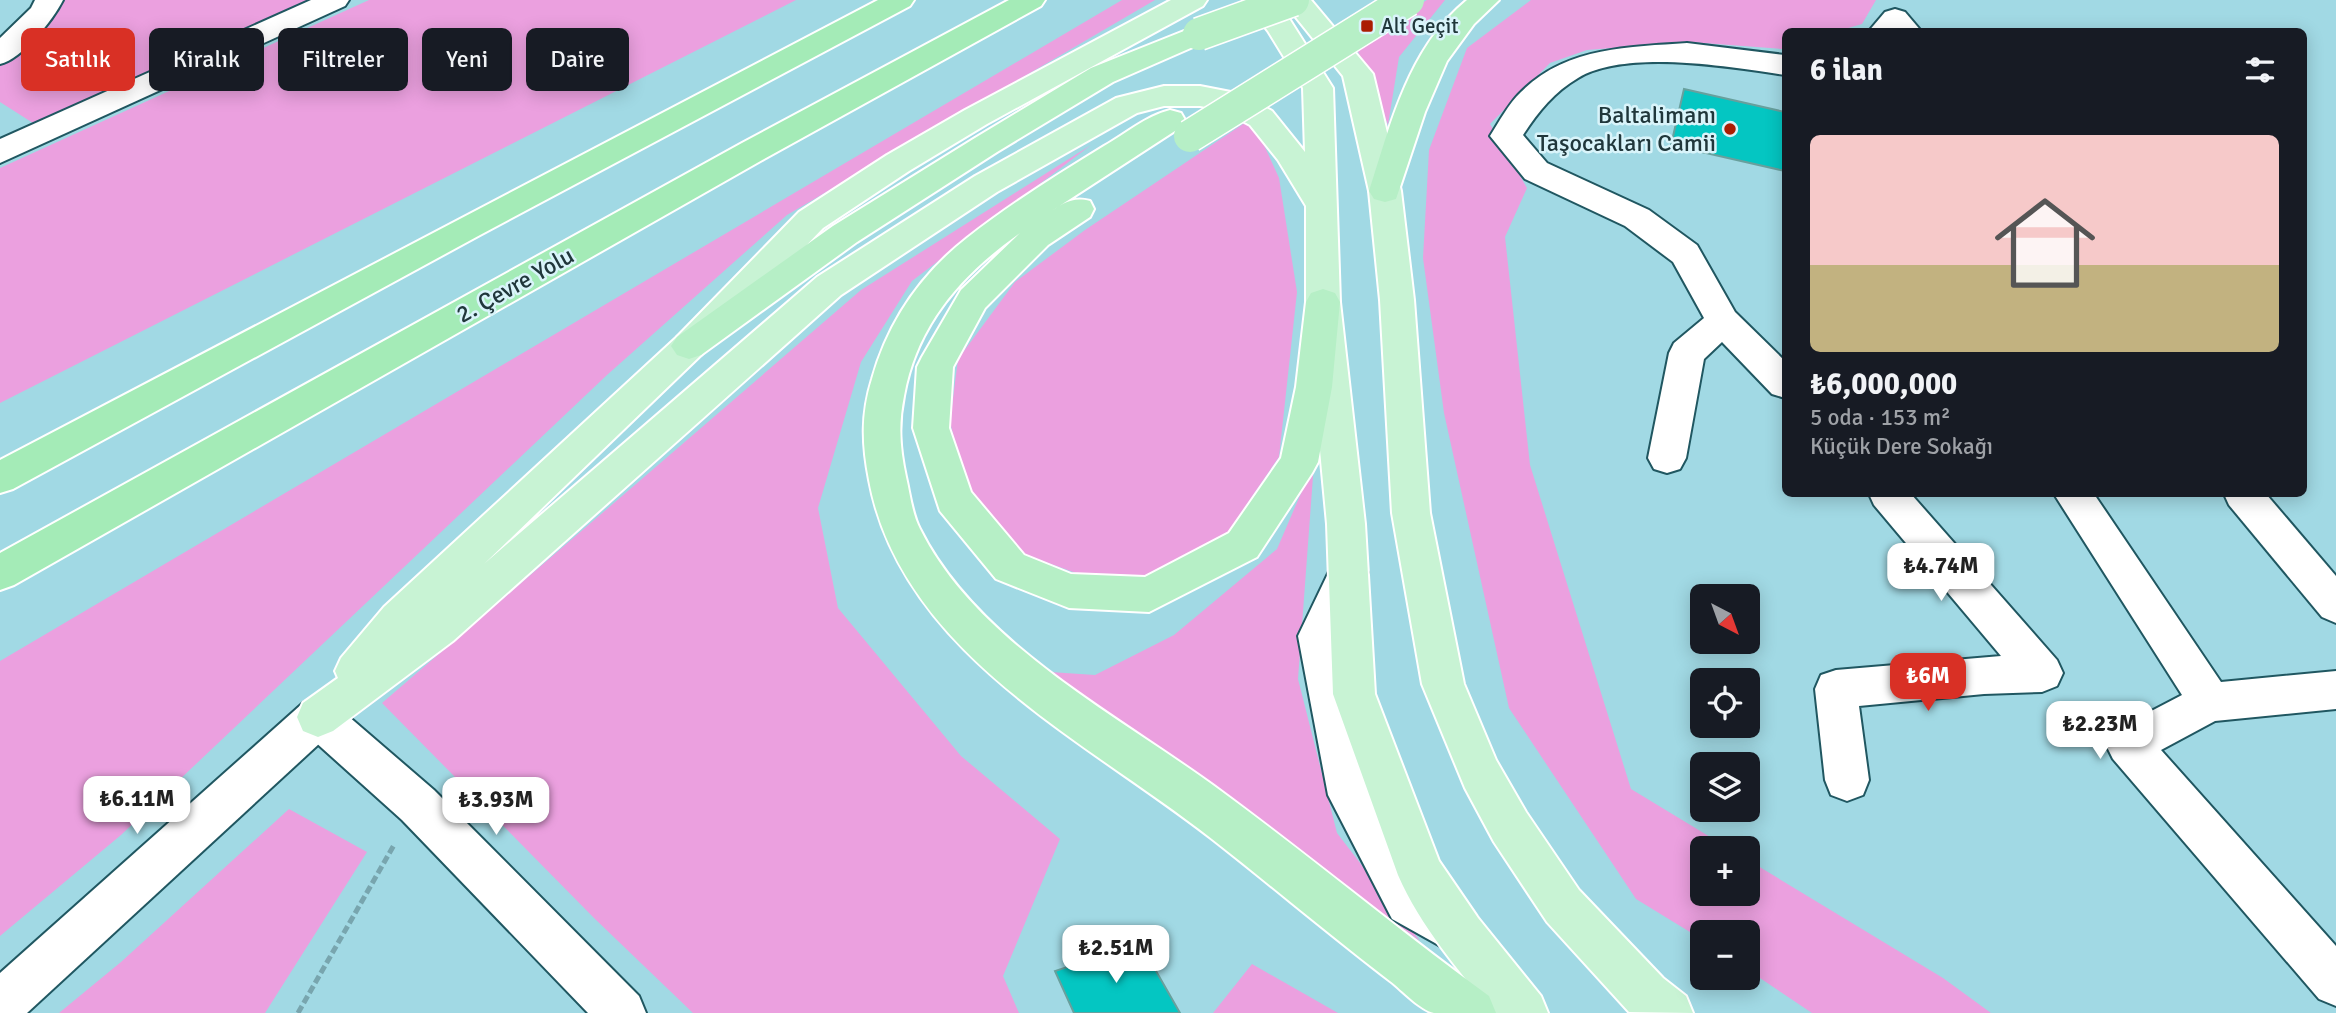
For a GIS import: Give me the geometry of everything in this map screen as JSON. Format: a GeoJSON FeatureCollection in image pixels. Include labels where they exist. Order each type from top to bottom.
{"type":"FeatureCollection","features":[{"type":"Feature","properties":{"kind":"highway"},"geometry":{"type":"LineString","coordinates":[[0,478],[468,227],[900,0]]}},
{"type":"Feature","properties":{"kind":"highway","name":"2. Çevre Yolu"},"geometry":{"type":"LineString","coordinates":[[0,573],[753,151],[1031,0]]}},
{"type":"Feature","properties":{"kind":"highway"},"geometry":{"type":"LineString","coordinates":[[689,346],[845,234],[1102,75],[1199,34],[1294,0]]}},
{"type":"Feature","properties":{"kind":"highway"},"geometry":{"type":"LineString","coordinates":[[1323,302],[1314,387],[1299,462],[1243,545],[1149,595],[1069,591],[1010,567],[954,500],[931,428],[935,367],[973,299],[1036,237],[1180,128],[1357,0]]}},
{"type":"Feature","properties":{"kind":"highway"},"geometry":{"type":"LineString","coordinates":[[1408,0],[997,232],[957,264],[924,303],[902,344],[883,403],[881,445],[903,536],[958,615],[989,647],[1076,717],[1202,803],[1423,978],[1472,1013]]}},
{"type":"Feature","properties":{"kind":"highway"},"geometry":{"type":"LineString","coordinates":[[1385,191],[1423,79],[1441,45],[1471,10],[1485,0]]}},
{"type":"Feature","properties":{"kind":"main road"},"geometry":{"type":"LineString","coordinates":[[318,717],[398,620],[689,346],[811,220],[898,163],[976,117],[1193,0]]}},
{"type":"Feature","properties":{"kind":"main road"},"geometry":{"type":"LineString","coordinates":[[1257,0],[1280,26],[1318,88],[1323,302],[1346,524],[1348,573]]}},
{"type":"Feature","properties":{"kind":"main road"},"geometry":{"type":"LineString","coordinates":[[1294,0],[1357,74],[1385,191],[1397,300],[1411,513],[1443,684],[1480,773],[1510,827],[1563,906],[1646,995],[1669,1013]]}},
{"type":"Feature","properties":{"kind":"main road"},"geometry":{"type":"LineString","coordinates":[[318,717],[439,628],[829,286],[986,184],[1127,105],[1164,96],[1200,96],[1230,101],[1261,118],[1290,153],[1322,206]]}},
{"type":"Feature","properties":{"kind":"main road"},"geometry":{"type":"LineString","coordinates":[[1461,935],[1524,1013]]}},
{"type":"Feature","properties":{"kind":"street"},"geometry":{"type":"LineString","coordinates":[[0,55],[43,12],[49,0]]}},
{"type":"Feature","properties":{"kind":"street"},"geometry":{"type":"LineString","coordinates":[[0,152],[335,0]]}},
{"type":"Feature","properties":{"kind":"street"},"geometry":{"type":"LineString","coordinates":[[1782,65],[1687,52],[1615,57],[1569,70],[1531,99],[1506,136],[1536,171],[1637,218],[1685,254],[1723,321],[1782,381]]}},
{"type":"Feature","properties":{"kind":"street"},"geometry":{"type":"LineString","coordinates":[[1667,458],[1686,354],[1723,321]]}},
{"type":"Feature","properties":{"kind":"street"},"geometry":{"type":"LineString","coordinates":[[1847,780],[1836,690],[1984,675],[2042,673],[1891,497]]}},
{"type":"Feature","properties":{"kind":"street"},"geometry":{"type":"LineString","coordinates":[[2075,497],[2210,702]]}},
{"type":"Feature","properties":{"kind":"street"},"geometry":{"type":"LineString","coordinates":[[2246,497],[2336,605]]}},
{"type":"Feature","properties":{"kind":"street"},"geometry":{"type":"LineString","coordinates":[[1348,573],[1319,636],[1350,795],[1408,903],[1461,935]]}},
{"type":"Feature","properties":{"kind":"street"},"geometry":{"type":"LineString","coordinates":[[2336,690],[2210,702],[2128,745],[2336,982]]}},
{"type":"Feature","properties":{"kind":"street"},"geometry":{"type":"LineString","coordinates":[[0,1005],[318,717],[418,805],[622,1013]]}},
{"type":"Feature","properties":{"kind":"path"},"geometry":{"type":"LineString","coordinates":[[298,1013],[418,805]]}},
{"type":"Feature","properties":{"kind":"shaded area"},"geometry":{"type":"Polygon","coordinates":[[[64,0],[308,0],[245,28],[149,28],[149,71],[135,77],[135,28],[40,28],[64,0]]]}},
{"type":"Feature","properties":{"kind":"shaded area"},"geometry":{"type":"Polygon","coordinates":[[[369,0],[796,0],[629,85],[629,28],[526,28],[526,91],[616,91],[0,403],[0,168],[169,91],[264,91],[264,48],[278,41],[278,91],[408,91],[408,28],[308,28],[369,0]]]}},
{"type":"Feature","properties":{"kind":"shaded area"},"geometry":{"type":"Polygon","coordinates":[[[1122,0],[1155,0],[787,215],[607,375],[121,835],[0,936],[0,661],[1122,0]]]}},
{"type":"Feature","properties":{"kind":"shaded area"},"geometry":{"type":"Polygon","coordinates":[[[1427,0],[1445,0],[1399,57],[1388,125],[1355,44],[1427,0]]]}},
{"type":"Feature","properties":{"kind":"shaded area"},"geometry":{"type":"Polygon","coordinates":[[[1531,0],[1876,0],[1862,24],[1848,28],[1782,28],[1782,49],[1689,42],[1587,50],[1550,63],[1490,124],[1527,188],[1505,237],[1530,465],[1631,789],[1709,836],[1690,836],[1690,906],[1760,906],[1760,867],[1943,978],[1991,1013],[1812,1013],[1760,978],[1760,920],[1690,920],[1690,932],[1636,899],[1509,708],[1444,413],[1423,258],[1429,150],[1467,48],[1531,0]]]}},
{"type":"Feature","properties":{"kind":"shaded area"},"geometry":{"type":"Polygon","coordinates":[[[21,48],[21,91],[105,91],[33,123],[0,102],[0,66],[21,48]]]}},
{"type":"Feature","properties":{"kind":"shaded area"},"geometry":{"type":"Polygon","coordinates":[[[1246,122],[1259,134],[1279,178],[1297,292],[1279,457],[1222,541],[1155,578],[1076,573],[1012,550],[966,488],[950,422],[958,359],[1015,282],[1085,230],[1246,122]]]}},
{"type":"Feature","properties":{"kind":"shaded area"},"geometry":{"type":"Polygon","coordinates":[[[1091,145],[912,281],[861,362],[818,508],[838,608],[961,756],[1060,839],[1003,976],[1019,1013],[693,1013],[594,918],[382,703],[861,290],[1091,145]]]}},
{"type":"Feature","properties":{"kind":"shaded area"},"geometry":{"type":"Polygon","coordinates":[[[1314,463],[1298,679],[1337,833],[1420,941],[1035,671],[1095,675],[1174,635],[1277,549],[1314,463]]]}},
{"type":"Feature","properties":{"kind":"shaded area"},"geometry":{"type":"Polygon","coordinates":[[[289,809],[367,852],[265,1013],[59,1013],[121,962],[289,809]]]}},
{"type":"Feature","properties":{"kind":"shaded area"},"geometry":{"type":"Polygon","coordinates":[[[1252,964],[1338,1013],[1213,1013],[1252,964]]]}},
{"type":"Feature","properties":{"kind":"building","name":"Baltalimanı Taşocakları Camii"},"geometry":{"type":"Polygon","coordinates":[[[1684,89],[1782,111],[1782,170],[1671,145],[1684,89]]]}},
{"type":"Feature","properties":{"kind":"building"},"geometry":{"type":"Polygon","coordinates":[[[1140,943],[1180,1013],[1074,1013],[1055,971],[1140,943]]]}},
{"type":"Feature","properties":{"kind":"place","name":"Alt Geçit"},"geometry":{"type":"Point","coordinates":[1367,26]}},
{"type":"Feature","properties":{"kind":"place","name":"Baltalimanı Taşocakları Camii"},"geometry":{"type":"Point","coordinates":[1730,129]}}]}
